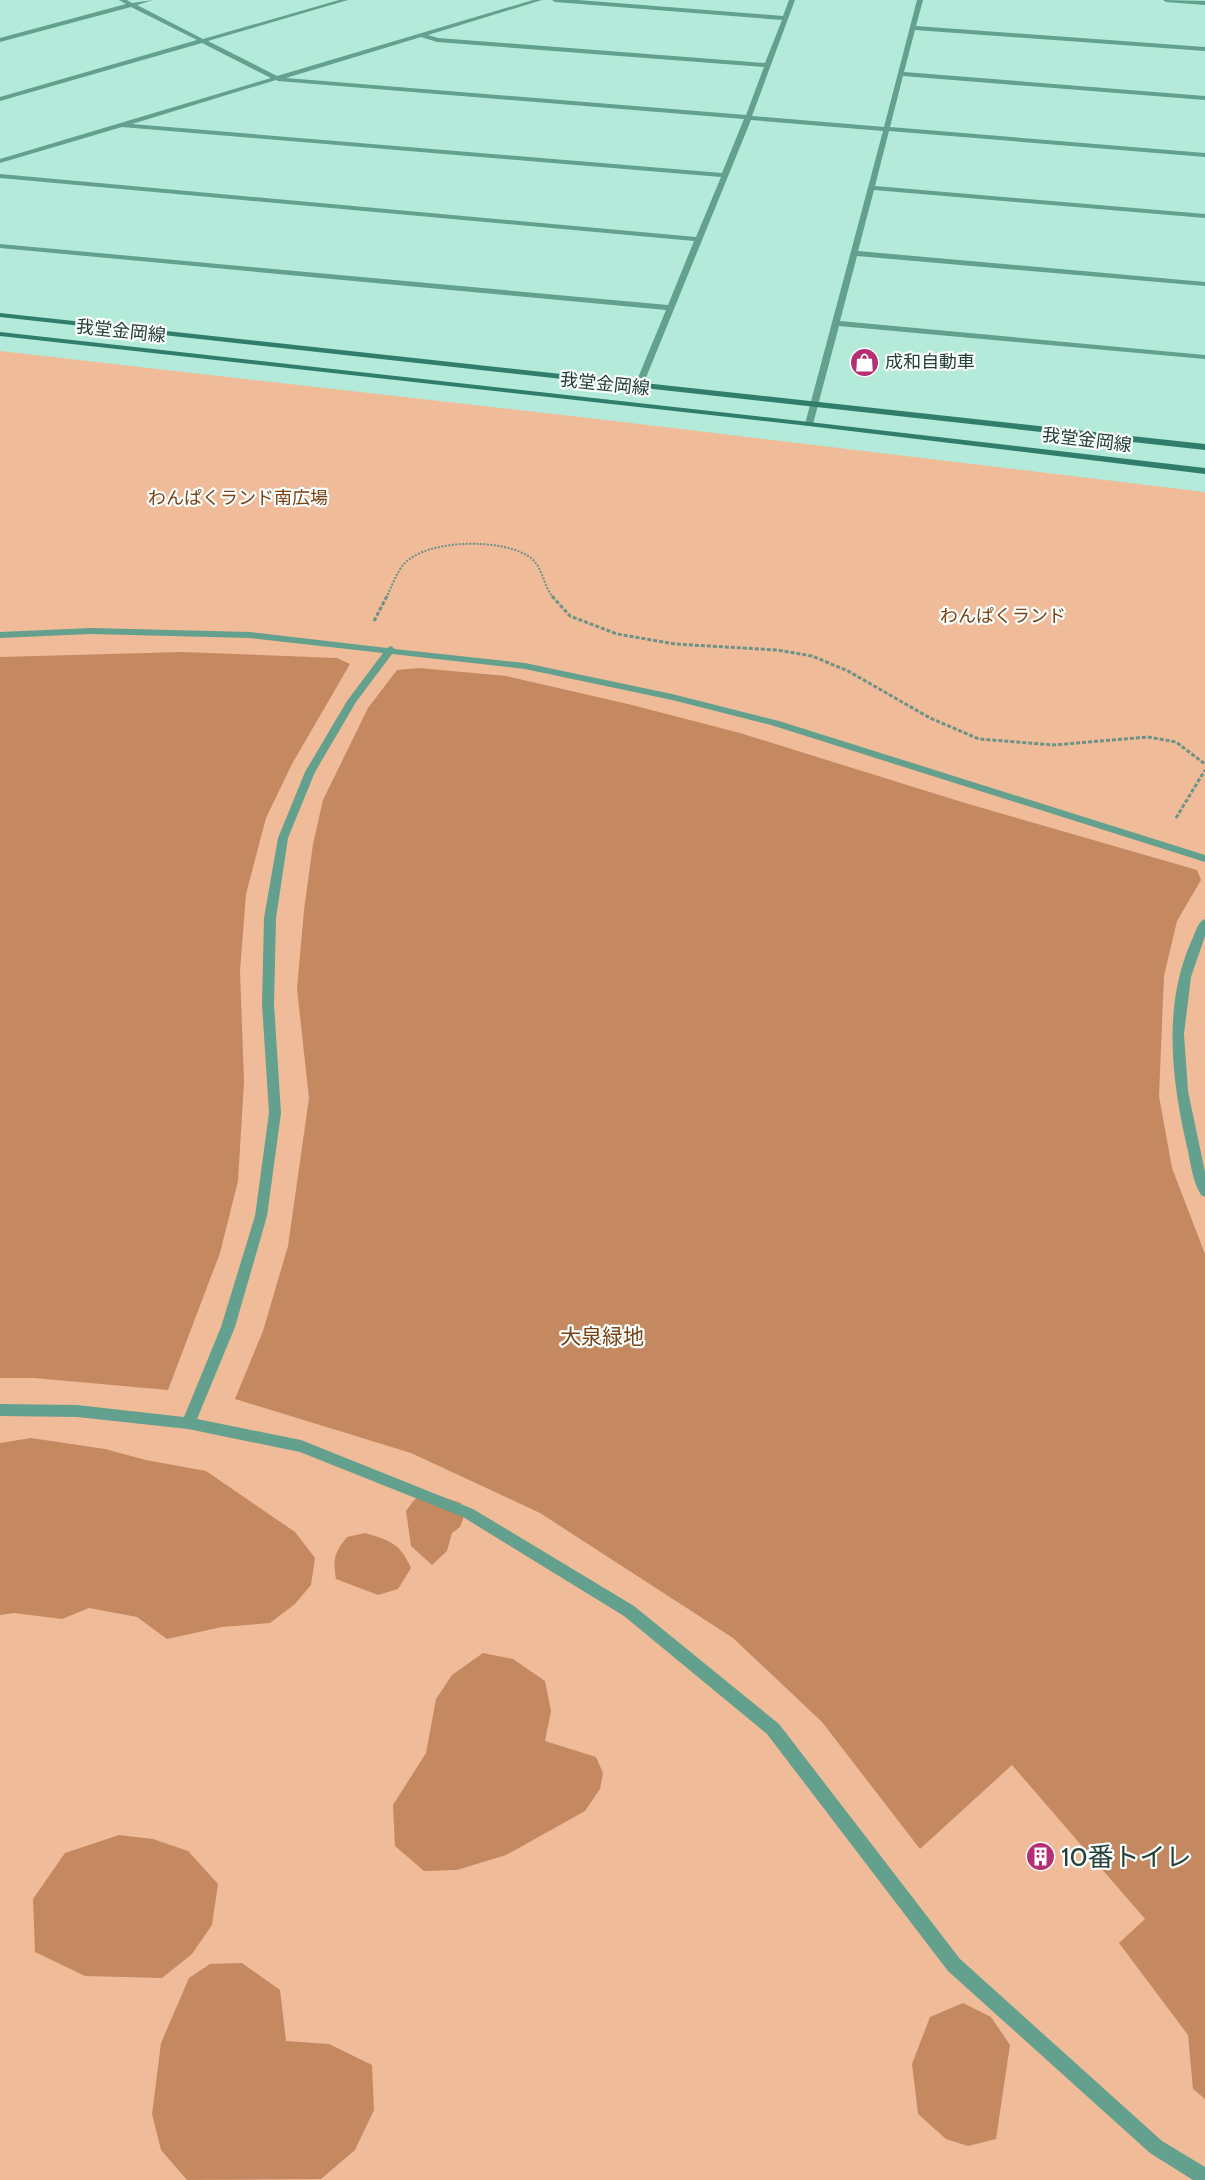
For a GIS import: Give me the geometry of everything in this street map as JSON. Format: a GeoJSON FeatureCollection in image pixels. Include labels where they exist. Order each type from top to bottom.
{"type":"FeatureCollection","features":[{"type":"Feature","properties":{"kind":"main road","name":"我堂金岡線"},"geometry":{"type":"LineString","coordinates":[[0,315],[1205,447]]}},
{"type":"Feature","properties":{"kind":"main road","name":"我堂金岡線"},"geometry":{"type":"LineString","coordinates":[[0,334],[809,424],[1205,471]]}},
{"type":"Feature","properties":{"kind":"street"},"geometry":{"type":"LineString","coordinates":[[122,0],[278,79],[1205,155]]}},
{"type":"Feature","properties":{"kind":"street"},"geometry":{"type":"LineString","coordinates":[[0,40],[150,0]]}},
{"type":"Feature","properties":{"kind":"street"},"geometry":{"type":"LineString","coordinates":[[0,99],[345,0]]}},
{"type":"Feature","properties":{"kind":"street"},"geometry":{"type":"LineString","coordinates":[[0,161],[539,0]]}},
{"type":"Feature","properties":{"kind":"street"},"geometry":{"type":"LineString","coordinates":[[555,0],[785,18]]}},
{"type":"Feature","properties":{"kind":"street"},"geometry":{"type":"LineString","coordinates":[[639,385],[748,118],[792,0]]}},
{"type":"Feature","properties":{"kind":"street"},"geometry":{"type":"LineString","coordinates":[[809,424],[920,0]]}},
{"type":"Feature","properties":{"kind":"street"},"geometry":{"type":"LineString","coordinates":[[1166,0],[1205,3]]}},
{"type":"Feature","properties":{"kind":"street"},"geometry":{"type":"LineString","coordinates":[[913,28],[1205,48]]}},
{"type":"Feature","properties":{"kind":"street"},"geometry":{"type":"LineString","coordinates":[[420,34],[436,40],[766,65]]}},
{"type":"Feature","properties":{"kind":"street"},"geometry":{"type":"LineString","coordinates":[[901,74],[1205,98]]}},
{"type":"Feature","properties":{"kind":"street"},"geometry":{"type":"LineString","coordinates":[[124,125],[723,176]]}},
{"type":"Feature","properties":{"kind":"street"},"geometry":{"type":"LineString","coordinates":[[0,176],[698,239]]}},
{"type":"Feature","properties":{"kind":"street"},"geometry":{"type":"LineString","coordinates":[[870,188],[1205,216]]}},
{"type":"Feature","properties":{"kind":"street"},"geometry":{"type":"LineString","coordinates":[[0,246],[670,308]]}},
{"type":"Feature","properties":{"kind":"street"},"geometry":{"type":"LineString","coordinates":[[853,253],[1205,284]]}},
{"type":"Feature","properties":{"kind":"street"},"geometry":{"type":"LineString","coordinates":[[835,323],[1205,357]]}},
{"type":"Feature","properties":{"kind":"street"},"geometry":{"type":"LineString","coordinates":[[0,635],[91,631],[250,635],[391,649],[525,666],[672,697],[775,723],[1205,860]]}},
{"type":"Feature","properties":{"kind":"street"},"geometry":{"type":"LineString","coordinates":[[188,1423],[228,1327],[261,1216],[275,1113],[268,1004],[270,918],[283,838],[310,772],[352,701],[391,649]]}},
{"type":"Feature","properties":{"kind":"street"},"geometry":{"type":"LineString","coordinates":[[1205,923],[1197,939],[1181,992],[1178,1055],[1185,1114],[1205,1192]]}},
{"type":"Feature","properties":{"kind":"street"},"geometry":{"type":"LineString","coordinates":[[0,1410],[77,1411],[188,1423],[301,1446],[468,1513],[629,1611],[773,1729],[954,1965],[1156,2146],[1205,2177]]}},
{"type":"Feature","properties":{"kind":"path"},"geometry":{"type":"LineString","coordinates":[[361,646],[404,564],[426,551],[445,545],[467,543],[501,547],[516,550],[532,560],[543,574],[549,592],[570,616],[617,634],[675,644],[777,650],[812,656],[848,671],[930,718],[979,739],[1054,744],[1149,737],[1176,742],[1205,764]]}},
{"type":"Feature","properties":{"kind":"path"},"geometry":{"type":"LineString","coordinates":[[1160,845],[1205,770]]}},
{"type":"Feature","properties":{"kind":"green space","name":"大泉緑地"},"geometry":{"type":"Polygon","coordinates":[[[0,351],[606,420],[1205,492],[1205,2180],[0,2180],[0,351]]]}},
{"type":"Feature","properties":{"kind":"green space"},"geometry":{"type":"Polygon","coordinates":[[[182,652],[337,658],[350,664],[292,764],[266,818],[246,894],[240,971],[244,1082],[238,1181],[220,1253],[168,1390],[34,1378],[0,1378],[0,657],[182,652]]]}},
{"type":"Feature","properties":{"kind":"green space"},"geometry":{"type":"Polygon","coordinates":[[[419,668],[506,676],[740,733],[965,803],[1197,870],[1201,880],[1177,921],[1164,976],[1159,1096],[1172,1168],[1205,1254],[1205,2099],[1193,2089],[1188,2035],[1119,1943],[1145,1919],[1012,1765],[920,1849],[822,1722],[733,1638],[540,1513],[411,1453],[235,1399],[263,1331],[288,1246],[309,1098],[297,989],[313,844],[323,800],[368,708],[397,670],[419,668]]]}},
{"type":"Feature","properties":{"kind":"green space"},"geometry":{"type":"Polygon","coordinates":[[[31,1438],[105,1449],[146,1460],[206,1471],[295,1532],[315,1558],[311,1585],[295,1604],[270,1623],[222,1627],[167,1639],[137,1617],[89,1608],[62,1619],[14,1613],[0,1615],[0,1443],[31,1438]]]}},
{"type":"Feature","properties":{"kind":"green space"},"geometry":{"type":"Polygon","coordinates":[[[427,1492],[461,1503],[464,1516],[460,1527],[452,1533],[447,1551],[432,1565],[411,1546],[406,1511],[414,1500],[427,1492]]]}},
{"type":"Feature","properties":{"kind":"green space"},"geometry":{"type":"Polygon","coordinates":[[[365,1533],[394,1544],[403,1553],[411,1568],[398,1589],[378,1595],[336,1579],[335,1561],[339,1548],[347,1537],[365,1533]]]}},
{"type":"Feature","properties":{"kind":"green space"},"geometry":{"type":"Polygon","coordinates":[[[483,1653],[513,1659],[545,1681],[551,1711],[545,1741],[596,1757],[603,1773],[600,1789],[585,1811],[506,1855],[457,1870],[424,1871],[395,1846],[393,1805],[426,1753],[436,1699],[452,1675],[483,1653]]]}},
{"type":"Feature","properties":{"kind":"green space"},"geometry":{"type":"Polygon","coordinates":[[[119,1835],[153,1839],[188,1851],[218,1884],[212,1925],[192,1954],[162,1978],[85,1976],[35,1952],[33,1899],[65,1853],[119,1835]]]}},
{"type":"Feature","properties":{"kind":"green space"},"geometry":{"type":"Polygon","coordinates":[[[242,1963],[280,1990],[286,2041],[329,2044],[372,2065],[374,2110],[355,2150],[321,2179],[187,2180],[161,2150],[152,2114],[161,2043],[189,1978],[210,1964],[242,1963]]]}},
{"type":"Feature","properties":{"kind":"green space"},"geometry":{"type":"Polygon","coordinates":[[[963,2003],[991,2017],[1010,2045],[996,2139],[968,2146],[946,2139],[918,2114],[912,2064],[930,2017],[963,2003]]]}},
{"type":"Feature","properties":{"kind":"place","name":"成和自動車"},"geometry":{"type":"Point","coordinates":[864,362]}},
{"type":"Feature","properties":{"kind":"place","name":"10番トイレ"},"geometry":{"type":"Point","coordinates":[1040,1857]}},
{"type":"Feature","properties":{"kind":"park label","name":"わんぱくランド南広場"},"geometry":{"type":"Point","coordinates":[238,498]}},
{"type":"Feature","properties":{"kind":"park label","name":"わんぱくランド"},"geometry":{"type":"Point","coordinates":[1003,616]}}]}
